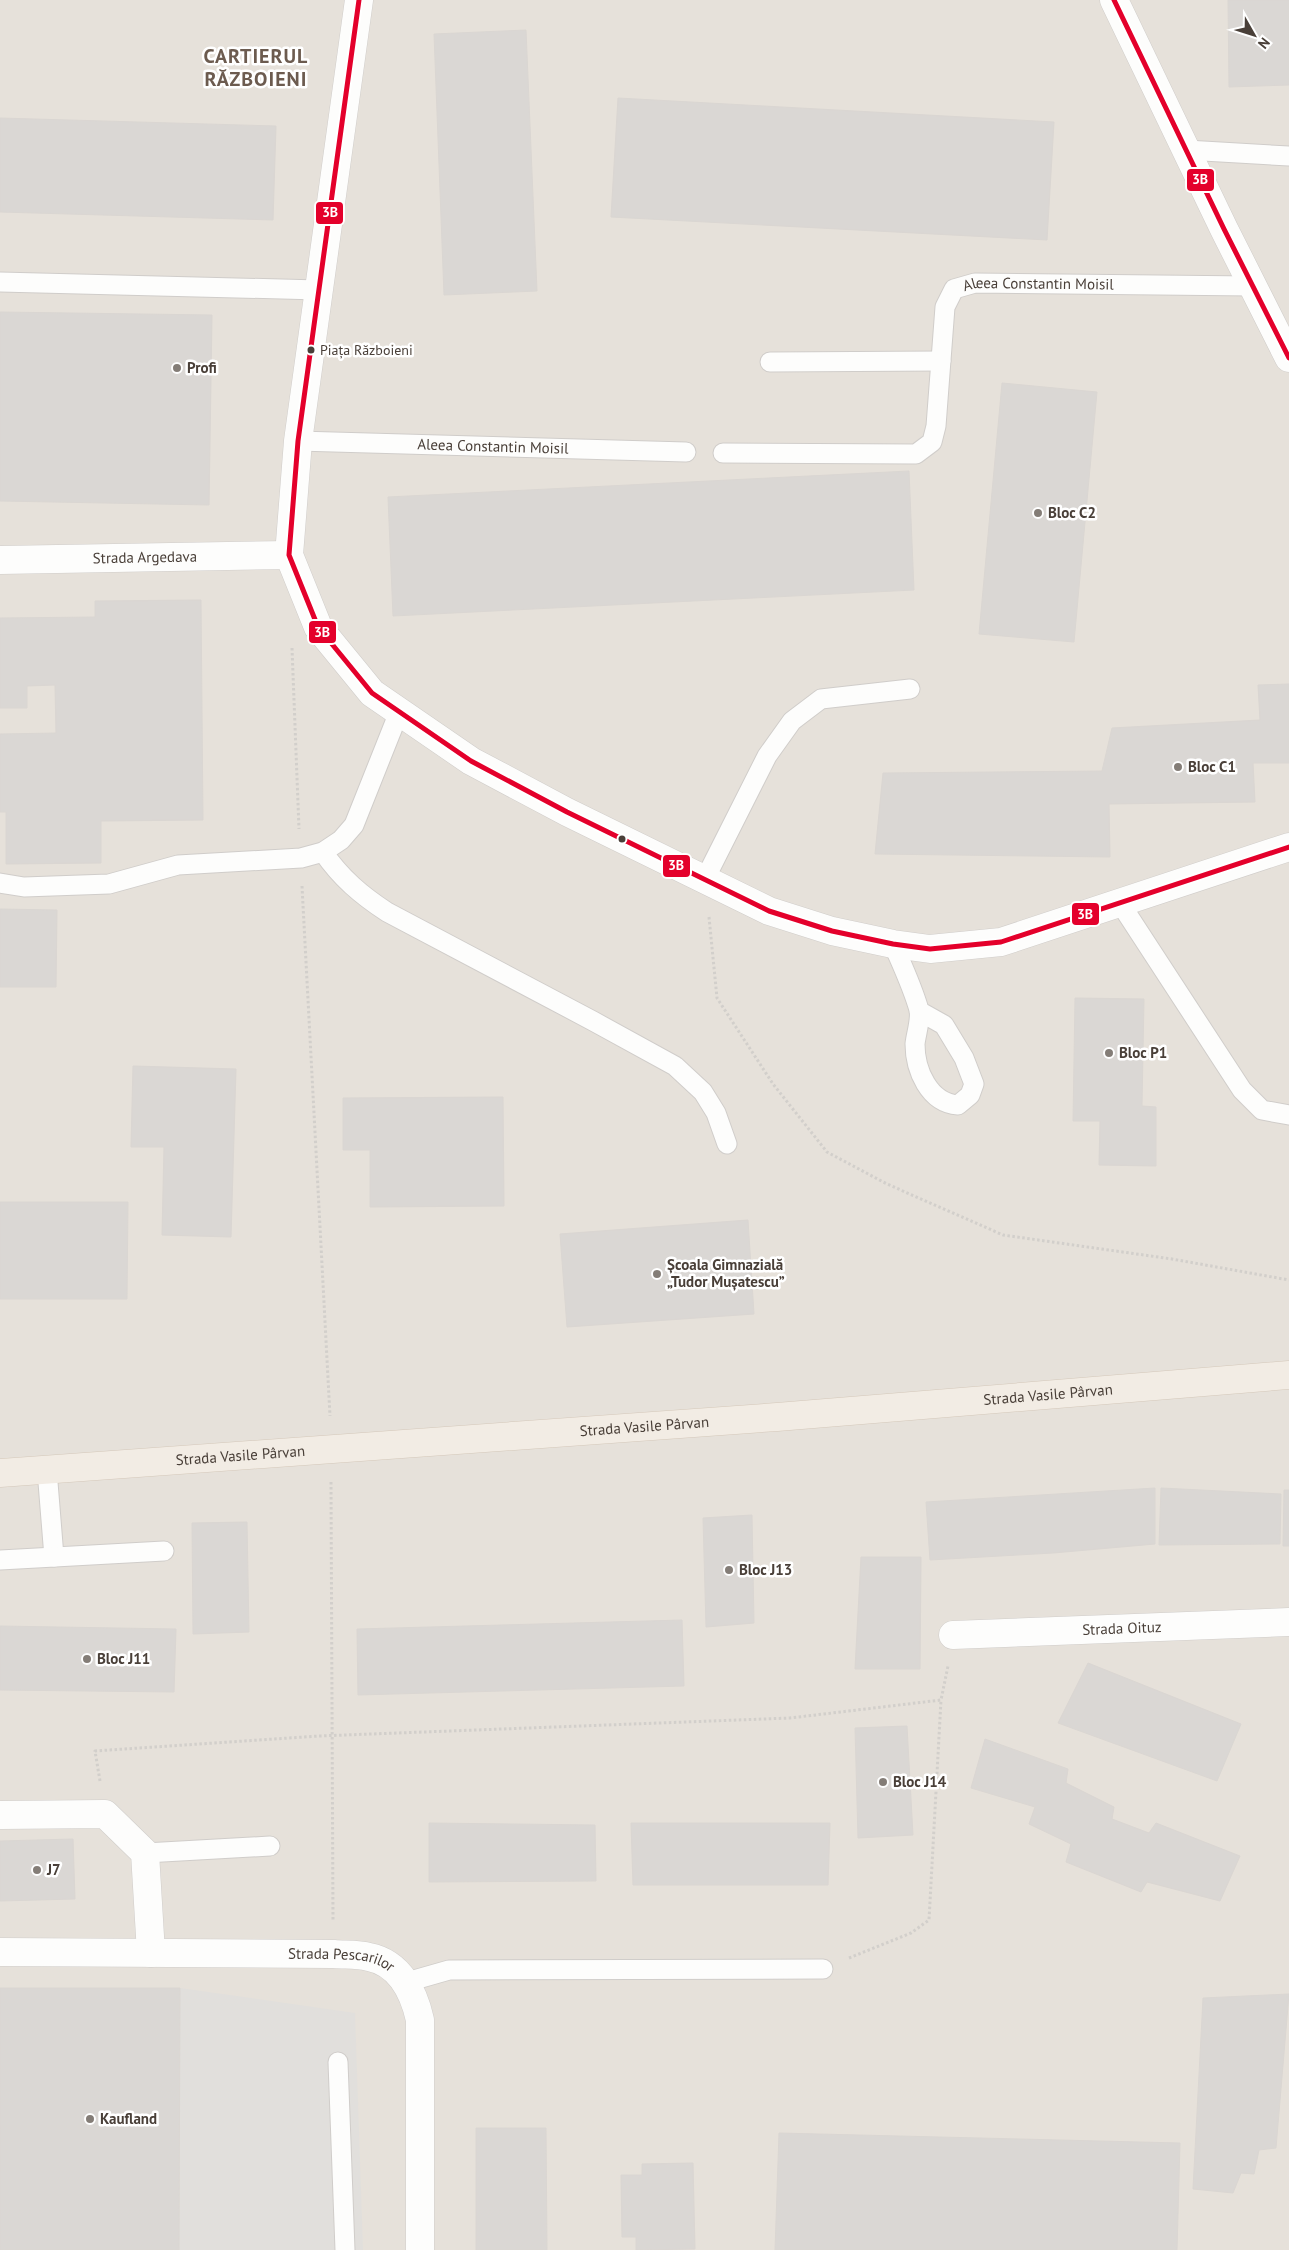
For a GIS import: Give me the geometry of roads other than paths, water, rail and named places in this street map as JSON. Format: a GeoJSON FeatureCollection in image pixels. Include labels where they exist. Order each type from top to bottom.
{"type":"FeatureCollection","features":[{"type":"Feature","properties":{"kind":"main road","name":"Strada Vasile Pârvan"},"geometry":{"type":"LineString","coordinates":[[0,1473],[797,1416],[1289,1375]]}},
{"type":"Feature","properties":{"kind":"street"},"geometry":{"type":"LineString","coordinates":[[359,0],[298,441],[289,555],[318,628],[372,694],[471,761],[567,812],[705,880],[769,910],[832,931],[893,944],[930,949],[1001,942],[1289,847]]}},
{"type":"Feature","properties":{"kind":"street"},"geometry":{"type":"LineString","coordinates":[[1114,0],[1252,286],[1289,358]]}},
{"type":"Feature","properties":{"kind":"street","name":"Strada Argedava"},"geometry":{"type":"LineString","coordinates":[[0,560],[289,555]]}},
{"type":"Feature","properties":{"kind":"street","name":"Strada Oituz"},"geometry":{"type":"LineString","coordinates":[[953,1635],[1289,1622]]}},
{"type":"Feature","properties":{"kind":"street"},"geometry":{"type":"LineString","coordinates":[[0,1815],[105,1814],[145,1853],[151,1953]]}},
{"type":"Feature","properties":{"kind":"street","name":"Strada Pescarilor"},"geometry":{"type":"LineString","coordinates":[[0,1952],[334,1954],[371,1957],[390,1966],[407,1982],[416,2002],[420,2020],[420,2250]]}},
{"type":"Feature","properties":{"kind":"lane"},"geometry":{"type":"LineString","coordinates":[[1186,150],[1289,156]]}},
{"type":"Feature","properties":{"kind":"lane"},"geometry":{"type":"LineString","coordinates":[[0,282],[319,290]]}},
{"type":"Feature","properties":{"kind":"lane","name":"Aleea Constantin Moisil"},"geometry":{"type":"LineString","coordinates":[[723,453],[916,454],[932,442],[936,426],[945,307],[954,289],[975,283],[1252,286]]}},
{"type":"Feature","properties":{"kind":"lane"},"geometry":{"type":"LineString","coordinates":[[770,362],[941,361]]}},
{"type":"Feature","properties":{"kind":"lane","name":"Aleea Constantin Moisil"},"geometry":{"type":"LineString","coordinates":[[298,441],[686,452]]}},
{"type":"Feature","properties":{"kind":"lane"},"geometry":{"type":"LineString","coordinates":[[705,880],[767,756],[792,721],[821,699],[910,689]]}},
{"type":"Feature","properties":{"kind":"lane"},"geometry":{"type":"LineString","coordinates":[[0,883],[24,887],[109,884],[178,865],[301,858],[323,852],[340,840],[354,825],[399,712]]}},
{"type":"Feature","properties":{"kind":"lane"},"geometry":{"type":"LineString","coordinates":[[323,852],[338,873],[359,894],[387,912],[675,1066],[703,1092],[716,1113],[727,1144]]}},
{"type":"Feature","properties":{"kind":"lane"},"geometry":{"type":"LineString","coordinates":[[1120,903],[1242,1090],[1262,1110],[1289,1115]]}},
{"type":"Feature","properties":{"kind":"lane"},"geometry":{"type":"LineString","coordinates":[[893,944],[920,1011],[915,1045],[918,1071],[932,1093],[947,1104],[958,1105],[970,1095],[974,1084],[970,1073],[944,1025],[920,1011]]}},
{"type":"Feature","properties":{"kind":"lane"},"geometry":{"type":"LineString","coordinates":[[46,1470],[54,1557]]}},
{"type":"Feature","properties":{"kind":"lane"},"geometry":{"type":"LineString","coordinates":[[0,1560],[164,1551]]}},
{"type":"Feature","properties":{"kind":"lane"},"geometry":{"type":"LineString","coordinates":[[145,1853],[270,1846]]}},
{"type":"Feature","properties":{"kind":"lane"},"geometry":{"type":"LineString","coordinates":[[407,1982],[449,1970],[823,1969]]}},
{"type":"Feature","properties":{"kind":"lane"},"geometry":{"type":"LineString","coordinates":[[338,2062],[346,2250]]}},
{"type":"Feature","properties":{"kind":"place","name":"Piața Războieni"},"geometry":{"type":"Point","coordinates":[311,350]}},
{"type":"Feature","properties":{"kind":"place","name":"Profi"},"geometry":{"type":"Point","coordinates":[177,368]}},
{"type":"Feature","properties":{"kind":"place","name":"Bloc C2"},"geometry":{"type":"Point","coordinates":[1038,513]}},
{"type":"Feature","properties":{"kind":"place","name":"Bloc C1"},"geometry":{"type":"Point","coordinates":[1178,767]}},
{"type":"Feature","properties":{"kind":"place","name":"Bloc P1"},"geometry":{"type":"Point","coordinates":[1109,1053]}},
{"type":"Feature","properties":{"kind":"place","name":"Școala Gimnazială „Tudor Mușatescu”"},"geometry":{"type":"Point","coordinates":[657,1274]}},
{"type":"Feature","properties":{"kind":"place","name":"Bloc J13"},"geometry":{"type":"Point","coordinates":[729,1570]}},
{"type":"Feature","properties":{"kind":"place","name":"Bloc J11"},"geometry":{"type":"Point","coordinates":[87,1659]}},
{"type":"Feature","properties":{"kind":"place","name":"Bloc J14"},"geometry":{"type":"Point","coordinates":[883,1782]}},
{"type":"Feature","properties":{"kind":"place","name":"J7"},"geometry":{"type":"Point","coordinates":[37,1870]}},
{"type":"Feature","properties":{"kind":"place","name":"Kaufland"},"geometry":{"type":"Point","coordinates":[90,2119]}},
{"type":"Feature","properties":{"kind":"district","name":"CARTIERUL RĂZBOIENI"},"geometry":{"type":"Point","coordinates":[256,68]}}]}
